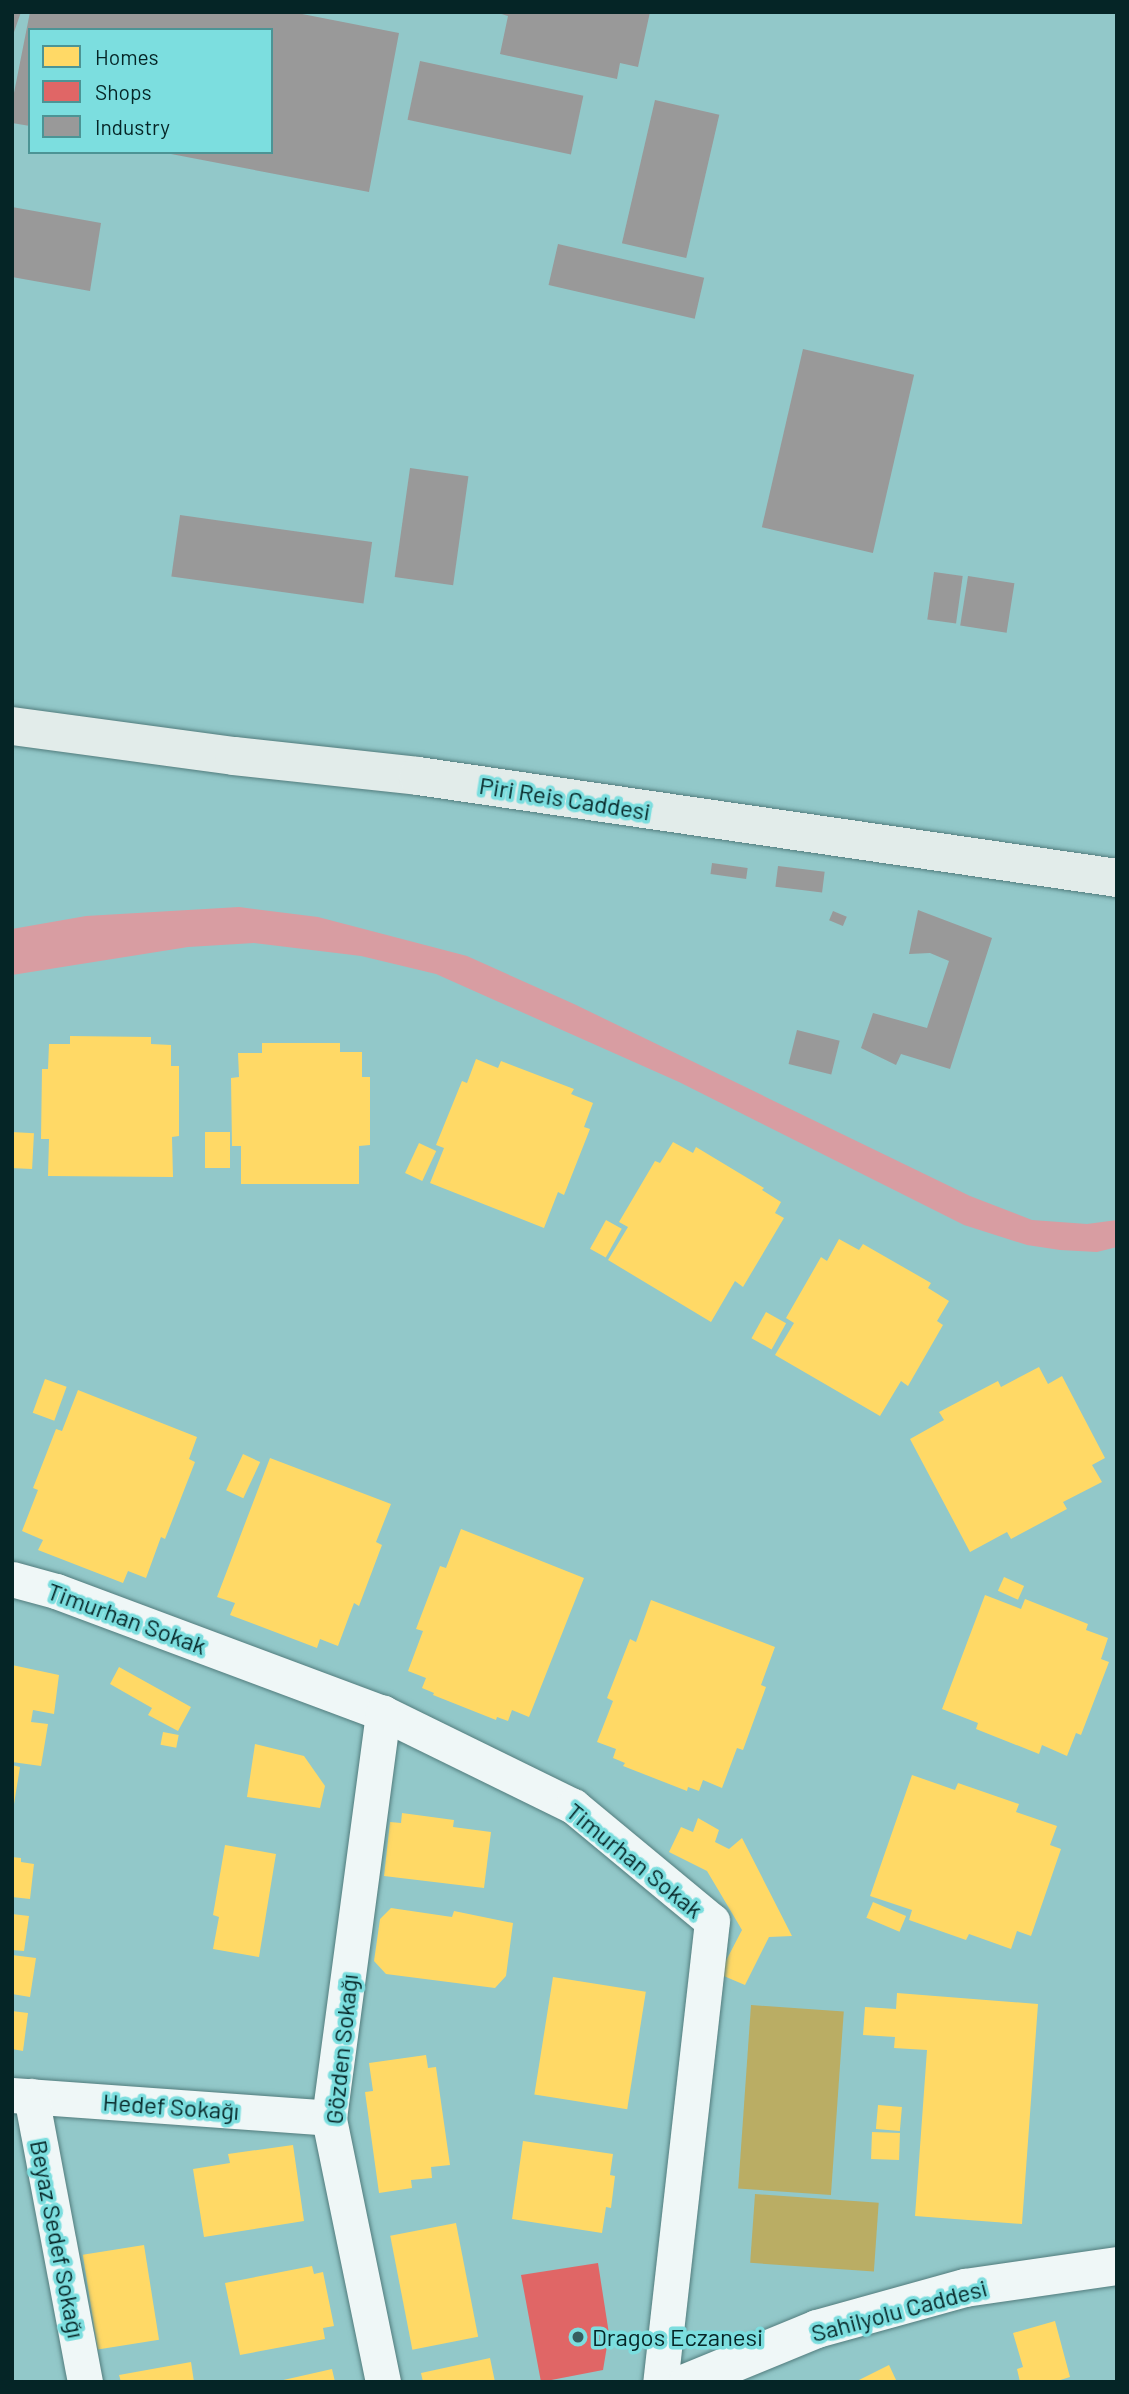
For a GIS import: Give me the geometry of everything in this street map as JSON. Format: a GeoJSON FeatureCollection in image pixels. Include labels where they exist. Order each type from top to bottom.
{"type":"FeatureCollection","features":[{"type":"Feature","properties":{"kind":"main road","name":"Piri Reis Caddesi"},"geometry":{"type":"LineString","coordinates":[[12,703],[797,806],[1117,853]]}},
{"type":"Feature","properties":{"kind":"main road","name":"Piri Reis Caddesi"},"geometry":{"type":"LineString","coordinates":[[12,726],[234,756],[418,776],[1117,878]]}},
{"type":"Feature","properties":{"kind":"street","name":"Timurhan Sokak"},"geometry":{"type":"LineString","coordinates":[[12,1579],[56,1591],[383,1713],[573,1806],[712,1921],[660,2382]]}},
{"type":"Feature","properties":{"kind":"street","name":"Gözden Sokağı"},"geometry":{"type":"LineString","coordinates":[[383,1713],[329,2118],[383,2382]]}},
{"type":"Feature","properties":{"kind":"street","name":"Hedef Sokağı"},"geometry":{"type":"LineString","coordinates":[[22,2096],[329,2118]]}},
{"type":"Feature","properties":{"kind":"street","name":"Beyaz Sedef Sokağı"},"geometry":{"type":"LineString","coordinates":[[22,2096],[85,2382]]}},
{"type":"Feature","properties":{"kind":"street","name":"Sahilyolu Caddesi"},"geometry":{"type":"LineString","coordinates":[[688,2382],[817,2329],[965,2288],[1117,2266]]}},
{"type":"Feature","properties":{"kind":"shaded area"},"geometry":{"type":"Polygon","coordinates":[[[239,907],[318,917],[467,956],[574,1004],[970,1196],[1032,1220],[1087,1224],[1117,1220],[1117,1247],[1097,1252],[1060,1250],[1027,1245],[964,1225],[679,1082],[436,974],[361,956],[254,943],[188,947],[12,975],[12,929],[86,916],[239,907]]]}},
{"type":"Feature","properties":{"kind":"shaded area"},"geometry":{"type":"Polygon","coordinates":[[[751,2005],[844,2011],[831,2195],[738,2189],[751,2005]]]}},
{"type":"Feature","properties":{"kind":"shaded area"},"geometry":{"type":"Polygon","coordinates":[[[755,2194],[879,2203],[874,2271],[750,2263],[755,2194]]]}},
{"type":"Feature","properties":{"kind":"building: Homes"},"geometry":{"type":"Polygon","coordinates":[[[70,1036],[151,1037],[151,1044],[171,1045],[171,1066],[179,1066],[179,1136],[172,1137],[173,1177],[48,1176],[49,1139],[41,1139],[42,1069],[48,1069],[49,1044],[70,1044],[70,1036]]]}},
{"type":"Feature","properties":{"kind":"building: Homes"},"geometry":{"type":"Polygon","coordinates":[[[262,1043],[340,1043],[340,1052],[362,1052],[362,1077],[370,1077],[370,1145],[359,1146],[359,1184],[241,1184],[241,1146],[232,1146],[231,1078],[239,1077],[238,1053],[262,1053],[262,1043]]]}},
{"type":"Feature","properties":{"kind":"building: Homes"},"geometry":{"type":"Polygon","coordinates":[[[476,1059],[498,1068],[501,1061],[574,1089],[571,1094],[593,1103],[584,1127],[590,1129],[564,1195],[558,1192],[544,1228],[430,1183],[444,1148],[436,1145],[462,1081],[467,1083],[476,1059]]]}},
{"type":"Feature","properties":{"kind":"building: Homes"},"geometry":{"type":"Polygon","coordinates":[[[12,1132],[34,1133],[32,1169],[12,1168],[12,1132]]]}},
{"type":"Feature","properties":{"kind":"building: Homes"},"geometry":{"type":"Polygon","coordinates":[[[205,1132],[230,1132],[230,1168],[205,1168],[205,1132]]]}},
{"type":"Feature","properties":{"kind":"building: Homes"},"geometry":{"type":"Polygon","coordinates":[[[673,1142],[693,1153],[696,1147],[764,1188],[762,1190],[781,1202],[775,1213],[784,1218],[743,1287],[735,1281],[711,1322],[608,1260],[628,1227],[619,1222],[655,1161],[660,1163],[673,1142]]]}},
{"type":"Feature","properties":{"kind":"building: Homes"},"geometry":{"type":"Polygon","coordinates":[[[419,1143],[436,1151],[422,1181],[405,1173],[419,1143]]]}},
{"type":"Feature","properties":{"kind":"building: Homes"},"geometry":{"type":"Polygon","coordinates":[[[606,1220],[622,1229],[606,1258],[590,1249],[606,1220]]]}},
{"type":"Feature","properties":{"kind":"building: Homes"},"geometry":{"type":"Polygon","coordinates":[[[839,1239],[859,1250],[863,1244],[931,1283],[928,1288],[949,1301],[937,1321],[943,1325],[908,1386],[901,1381],[880,1416],[775,1355],[794,1323],[786,1318],[821,1257],[827,1261],[839,1239]]]}},
{"type":"Feature","properties":{"kind":"building: Homes"},"geometry":{"type":"Polygon","coordinates":[[[766,1312],[786,1323],[772,1349],[751,1338],[766,1312]]]}},
{"type":"Feature","properties":{"kind":"building: Homes"},"geometry":{"type":"Polygon","coordinates":[[[1039,1367],[1048,1384],[1062,1376],[1105,1458],[1092,1465],[1102,1482],[1063,1502],[1067,1509],[1011,1539],[1007,1532],[970,1552],[910,1439],[944,1420],[939,1412],[998,1381],[1001,1387],[1039,1367]]]}},
{"type":"Feature","properties":{"kind":"building: Homes"},"geometry":{"type":"Polygon","coordinates":[[[45,1379],[67,1387],[54,1421],[33,1413],[45,1379]]]}},
{"type":"Feature","properties":{"kind":"building: Homes"},"geometry":{"type":"Polygon","coordinates":[[[78,1390],[197,1437],[189,1459],[195,1462],[165,1539],[161,1537],[146,1578],[128,1571],[123,1583],[38,1550],[43,1540],[22,1531],[38,1490],[33,1488],[56,1429],[62,1431],[78,1390]]]}},
{"type":"Feature","properties":{"kind":"building: Homes"},"geometry":{"type":"Polygon","coordinates":[[[243,1454],[260,1462],[243,1498],[226,1490],[243,1454]]]}},
{"type":"Feature","properties":{"kind":"building: Homes"},"geometry":{"type":"Polygon","coordinates":[[[270,1458],[391,1504],[376,1542],[382,1545],[359,1606],[354,1603],[338,1646],[320,1639],[317,1648],[230,1615],[235,1603],[217,1597],[270,1458]]]}},
{"type":"Feature","properties":{"kind":"building: Homes"},"geometry":{"type":"Polygon","coordinates":[[[461,1529],[584,1578],[529,1717],[512,1710],[508,1721],[497,1717],[496,1720],[433,1695],[434,1693],[422,1688],[426,1678],[408,1671],[423,1631],[416,1629],[440,1566],[446,1568],[461,1529]]]}},
{"type":"Feature","properties":{"kind":"building: Homes"},"geometry":{"type":"Polygon","coordinates":[[[1004,1577],[1024,1586],[1018,1600],[998,1591],[1004,1577]]]}},
{"type":"Feature","properties":{"kind":"building: Homes"},"geometry":{"type":"Polygon","coordinates":[[[985,1595],[1021,1609],[1025,1599],[1088,1624],[1086,1630],[1108,1638],[1101,1659],[1109,1662],[1081,1735],[1076,1733],[1067,1756],[1042,1745],[1039,1754],[976,1729],[978,1723],[942,1709],[985,1595]]]}},
{"type":"Feature","properties":{"kind":"building: Homes"},"geometry":{"type":"Polygon","coordinates":[[[651,1600],[775,1647],[761,1685],[766,1687],[743,1750],[737,1748],[722,1788],[703,1780],[699,1791],[688,1787],[687,1791],[623,1766],[625,1763],[613,1758],[616,1749],[597,1742],[613,1701],[607,1698],[630,1639],[636,1642],[651,1600]]]}},
{"type":"Feature","properties":{"kind":"building: Homes"},"geometry":{"type":"Polygon","coordinates":[[[12,1665],[59,1675],[54,1714],[33,1710],[31,1722],[48,1724],[41,1766],[12,1762],[12,1665]]]}},
{"type":"Feature","properties":{"kind":"building: Homes"},"geometry":{"type":"Polygon","coordinates":[[[119,1667],[191,1707],[178,1731],[148,1715],[152,1708],[110,1684],[119,1667]]]}},
{"type":"Feature","properties":{"kind":"building: Homes"},"geometry":{"type":"Polygon","coordinates":[[[163,1732],[179,1735],[176,1748],[161,1745],[163,1732]]]}},
{"type":"Feature","properties":{"kind":"building: Homes"},"geometry":{"type":"Polygon","coordinates":[[[255,1744],[304,1756],[325,1786],[320,1808],[247,1797],[255,1744]]]}},
{"type":"Feature","properties":{"kind":"building: Homes"},"geometry":{"type":"Polygon","coordinates":[[[12,1765],[20,1767],[14,1804],[12,1804],[12,1765]]]}},
{"type":"Feature","properties":{"kind":"building: Homes"},"geometry":{"type":"Polygon","coordinates":[[[912,1775],[955,1790],[958,1783],[1019,1804],[1016,1812],[1057,1826],[1050,1845],[1061,1849],[1031,1936],[1017,1931],[1011,1949],[969,1934],[966,1940],[909,1920],[912,1910],[870,1896],[912,1775]]]}},
{"type":"Feature","properties":{"kind":"building: Homes"},"geometry":{"type":"Polygon","coordinates":[[[402,1813],[454,1820],[453,1827],[491,1832],[484,1888],[384,1876],[390,1822],[401,1823],[402,1813]]]}},
{"type":"Feature","properties":{"kind":"building: Homes"},"geometry":{"type":"Polygon","coordinates":[[[698,1818],[719,1830],[715,1842],[729,1849],[742,1838],[792,1936],[769,1937],[745,1985],[719,1974],[742,1930],[707,1871],[669,1852],[681,1827],[693,1832],[698,1818]]]}},
{"type":"Feature","properties":{"kind":"building: Homes"},"geometry":{"type":"Polygon","coordinates":[[[225,1845],[276,1854],[259,1957],[213,1949],[219,1917],[213,1915],[225,1845]]]}},
{"type":"Feature","properties":{"kind":"building: Homes"},"geometry":{"type":"Polygon","coordinates":[[[12,1857],[34,1864],[30,1899],[12,1897],[12,1857]]]}},
{"type":"Feature","properties":{"kind":"building: Homes"},"geometry":{"type":"Polygon","coordinates":[[[873,1902],[906,1916],[899,1932],[866,1918],[873,1902]]]}},
{"type":"Feature","properties":{"kind":"building: Homes"},"geometry":{"type":"Polygon","coordinates":[[[391,1908],[452,1917],[454,1911],[513,1923],[506,1976],[495,1988],[386,1974],[374,1961],[380,1919],[391,1908]]]}},
{"type":"Feature","properties":{"kind":"building: Homes"},"geometry":{"type":"Polygon","coordinates":[[[12,1914],[29,1916],[24,1951],[12,1950],[12,1914]]]}},
{"type":"Feature","properties":{"kind":"building: Homes"},"geometry":{"type":"Polygon","coordinates":[[[12,1955],[36,1958],[30,1997],[12,1994],[12,1955]]]}},
{"type":"Feature","properties":{"kind":"building: Homes"},"geometry":{"type":"Polygon","coordinates":[[[553,1977],[646,1992],[627,2109],[534,2095],[553,1977]]]}},
{"type":"Feature","properties":{"kind":"building: Homes"},"geometry":{"type":"Polygon","coordinates":[[[897,1993],[1038,2004],[1022,2224],[915,2216],[927,2050],[894,2048],[895,2037],[863,2035],[865,2007],[896,2009],[897,1993]]]}},
{"type":"Feature","properties":{"kind":"building: Homes"},"geometry":{"type":"Polygon","coordinates":[[[12,2011],[28,2013],[23,2051],[12,2049],[12,2011]]]}},
{"type":"Feature","properties":{"kind":"building: Homes"},"geometry":{"type":"Polygon","coordinates":[[[426,2055],[428,2068],[436,2067],[450,2165],[431,2167],[432,2178],[411,2180],[412,2188],[379,2193],[365,2092],[373,2091],[369,2063],[426,2055]]]}},
{"type":"Feature","properties":{"kind":"building: Homes"},"geometry":{"type":"Polygon","coordinates":[[[878,2105],[902,2107],[900,2131],[876,2129],[878,2105]]]}},
{"type":"Feature","properties":{"kind":"building: Homes"},"geometry":{"type":"Polygon","coordinates":[[[872,2132],[900,2133],[899,2160],[871,2159],[872,2132]]]}},
{"type":"Feature","properties":{"kind":"building: Homes"},"geometry":{"type":"Polygon","coordinates":[[[523,2141],[613,2154],[610,2175],[615,2176],[611,2208],[606,2207],[602,2233],[512,2219],[523,2141]]]}},
{"type":"Feature","properties":{"kind":"building: Homes"},"geometry":{"type":"Polygon","coordinates":[[[293,2145],[304,2221],[204,2237],[193,2169],[230,2163],[228,2154],[293,2145]]]}},
{"type":"Feature","properties":{"kind":"building: Homes"},"geometry":{"type":"Polygon","coordinates":[[[456,2223],[478,2337],[412,2350],[390,2236],[456,2223]]]}},
{"type":"Feature","properties":{"kind":"building: Homes"},"geometry":{"type":"Polygon","coordinates":[[[144,2245],[159,2340],[98,2350],[83,2255],[144,2245]]]}},
{"type":"Feature","properties":{"kind":"building: Homes"},"geometry":{"type":"Polygon","coordinates":[[[312,2266],[314,2274],[323,2272],[334,2326],[323,2328],[325,2339],[240,2355],[225,2283],[312,2266]]]}},
{"type":"Feature","properties":{"kind":"building: Homes"},"geometry":{"type":"Polygon","coordinates":[[[1055,2321],[1070,2377],[1054,2382],[1020,2382],[1017,2369],[1023,2367],[1013,2333],[1055,2321]]]}},
{"type":"Feature","properties":{"kind":"building: Homes"},"geometry":{"type":"Polygon","coordinates":[[[490,2358],[495,2382],[423,2382],[421,2373],[490,2358]]]}},
{"type":"Feature","properties":{"kind":"building: Homes"},"geometry":{"type":"Polygon","coordinates":[[[191,2362],[194,2382],[121,2382],[119,2375],[191,2362]]]}},
{"type":"Feature","properties":{"kind":"building: Homes"},"geometry":{"type":"Polygon","coordinates":[[[889,2365],[897,2382],[855,2382],[889,2365]]]}},
{"type":"Feature","properties":{"kind":"building: Homes"},"geometry":{"type":"Polygon","coordinates":[[[332,2369],[335,2382],[279,2381],[332,2369]]]}},
{"type":"Feature","properties":{"kind":"building: Shops"},"geometry":{"type":"Polygon","coordinates":[[[598,2263],[609,2334],[603,2370],[541,2382],[521,2275],[598,2263]]]}},
{"type":"Feature","properties":{"kind":"building: Industry"},"geometry":{"type":"Polygon","coordinates":[[[12,12],[21,12],[13,35],[12,35],[12,12]]]}},
{"type":"Feature","properties":{"kind":"building: Industry"},"geometry":{"type":"Polygon","coordinates":[[[30,12],[292,12],[399,33],[369,192],[171,154],[273,154],[273,28],[28,28],[28,126],[12,123],[12,103],[30,12]]]}},
{"type":"Feature","properties":{"kind":"building: Industry"},"geometry":{"type":"Polygon","coordinates":[[[495,12],[650,12],[638,67],[620,63],[617,79],[500,54],[508,16],[495,12]]]}},
{"type":"Feature","properties":{"kind":"building: Industry"},"geometry":{"type":"Polygon","coordinates":[[[420,61],[583,96],[571,154],[408,120],[420,61]]]}},
{"type":"Feature","properties":{"kind":"building: Industry"},"geometry":{"type":"Polygon","coordinates":[[[655,100],[719,115],[686,258],[622,243],[655,100]]]}},
{"type":"Feature","properties":{"kind":"building: Industry"},"geometry":{"type":"Polygon","coordinates":[[[12,207],[101,223],[90,291],[12,277],[12,207]]]}},
{"type":"Feature","properties":{"kind":"building: Industry"},"geometry":{"type":"Polygon","coordinates":[[[558,244],[704,278],[695,319],[549,285],[558,244]]]}},
{"type":"Feature","properties":{"kind":"building: Industry"},"geometry":{"type":"Polygon","coordinates":[[[803,349],[914,375],[873,553],[762,527],[803,349]]]}},
{"type":"Feature","properties":{"kind":"building: Industry"},"geometry":{"type":"Polygon","coordinates":[[[410,468],[468,476],[453,585],[395,577],[410,468]]]}},
{"type":"Feature","properties":{"kind":"building: Industry"},"geometry":{"type":"Polygon","coordinates":[[[180,515],[372,542],[363,603],[171,576],[180,515]]]}},
{"type":"Feature","properties":{"kind":"building: Industry"},"geometry":{"type":"Polygon","coordinates":[[[934,572],[963,576],[956,624],[927,620],[934,572]]]}},
{"type":"Feature","properties":{"kind":"building: Industry"},"geometry":{"type":"Polygon","coordinates":[[[968,576],[1014,583],[1007,633],[960,625],[968,576]]]}},
{"type":"Feature","properties":{"kind":"building: Industry"},"geometry":{"type":"Polygon","coordinates":[[[712,863],[748,868],[746,879],[710,874],[712,863]]]}},
{"type":"Feature","properties":{"kind":"building: Industry"},"geometry":{"type":"Polygon","coordinates":[[[778,866],[825,872],[822,893],[775,887],[778,866]]]}},
{"type":"Feature","properties":{"kind":"building: Industry"},"geometry":{"type":"Polygon","coordinates":[[[918,910],[992,938],[950,1069],[901,1054],[896,1065],[861,1048],[873,1013],[927,1028],[949,961],[930,953],[909,954],[918,910]]]}},
{"type":"Feature","properties":{"kind":"building: Industry"},"geometry":{"type":"Polygon","coordinates":[[[833,911],[847,917],[843,926],[829,920],[833,911]]]}},
{"type":"Feature","properties":{"kind":"building: Industry"},"geometry":{"type":"Polygon","coordinates":[[[797,1030],[840,1041],[831,1075],[789,1064],[797,1030]]]}},
{"type":"Feature","properties":{"kind":"place","name":"Dragos Eczanesi"},"geometry":{"type":"Point","coordinates":[578,2337]}}]}
